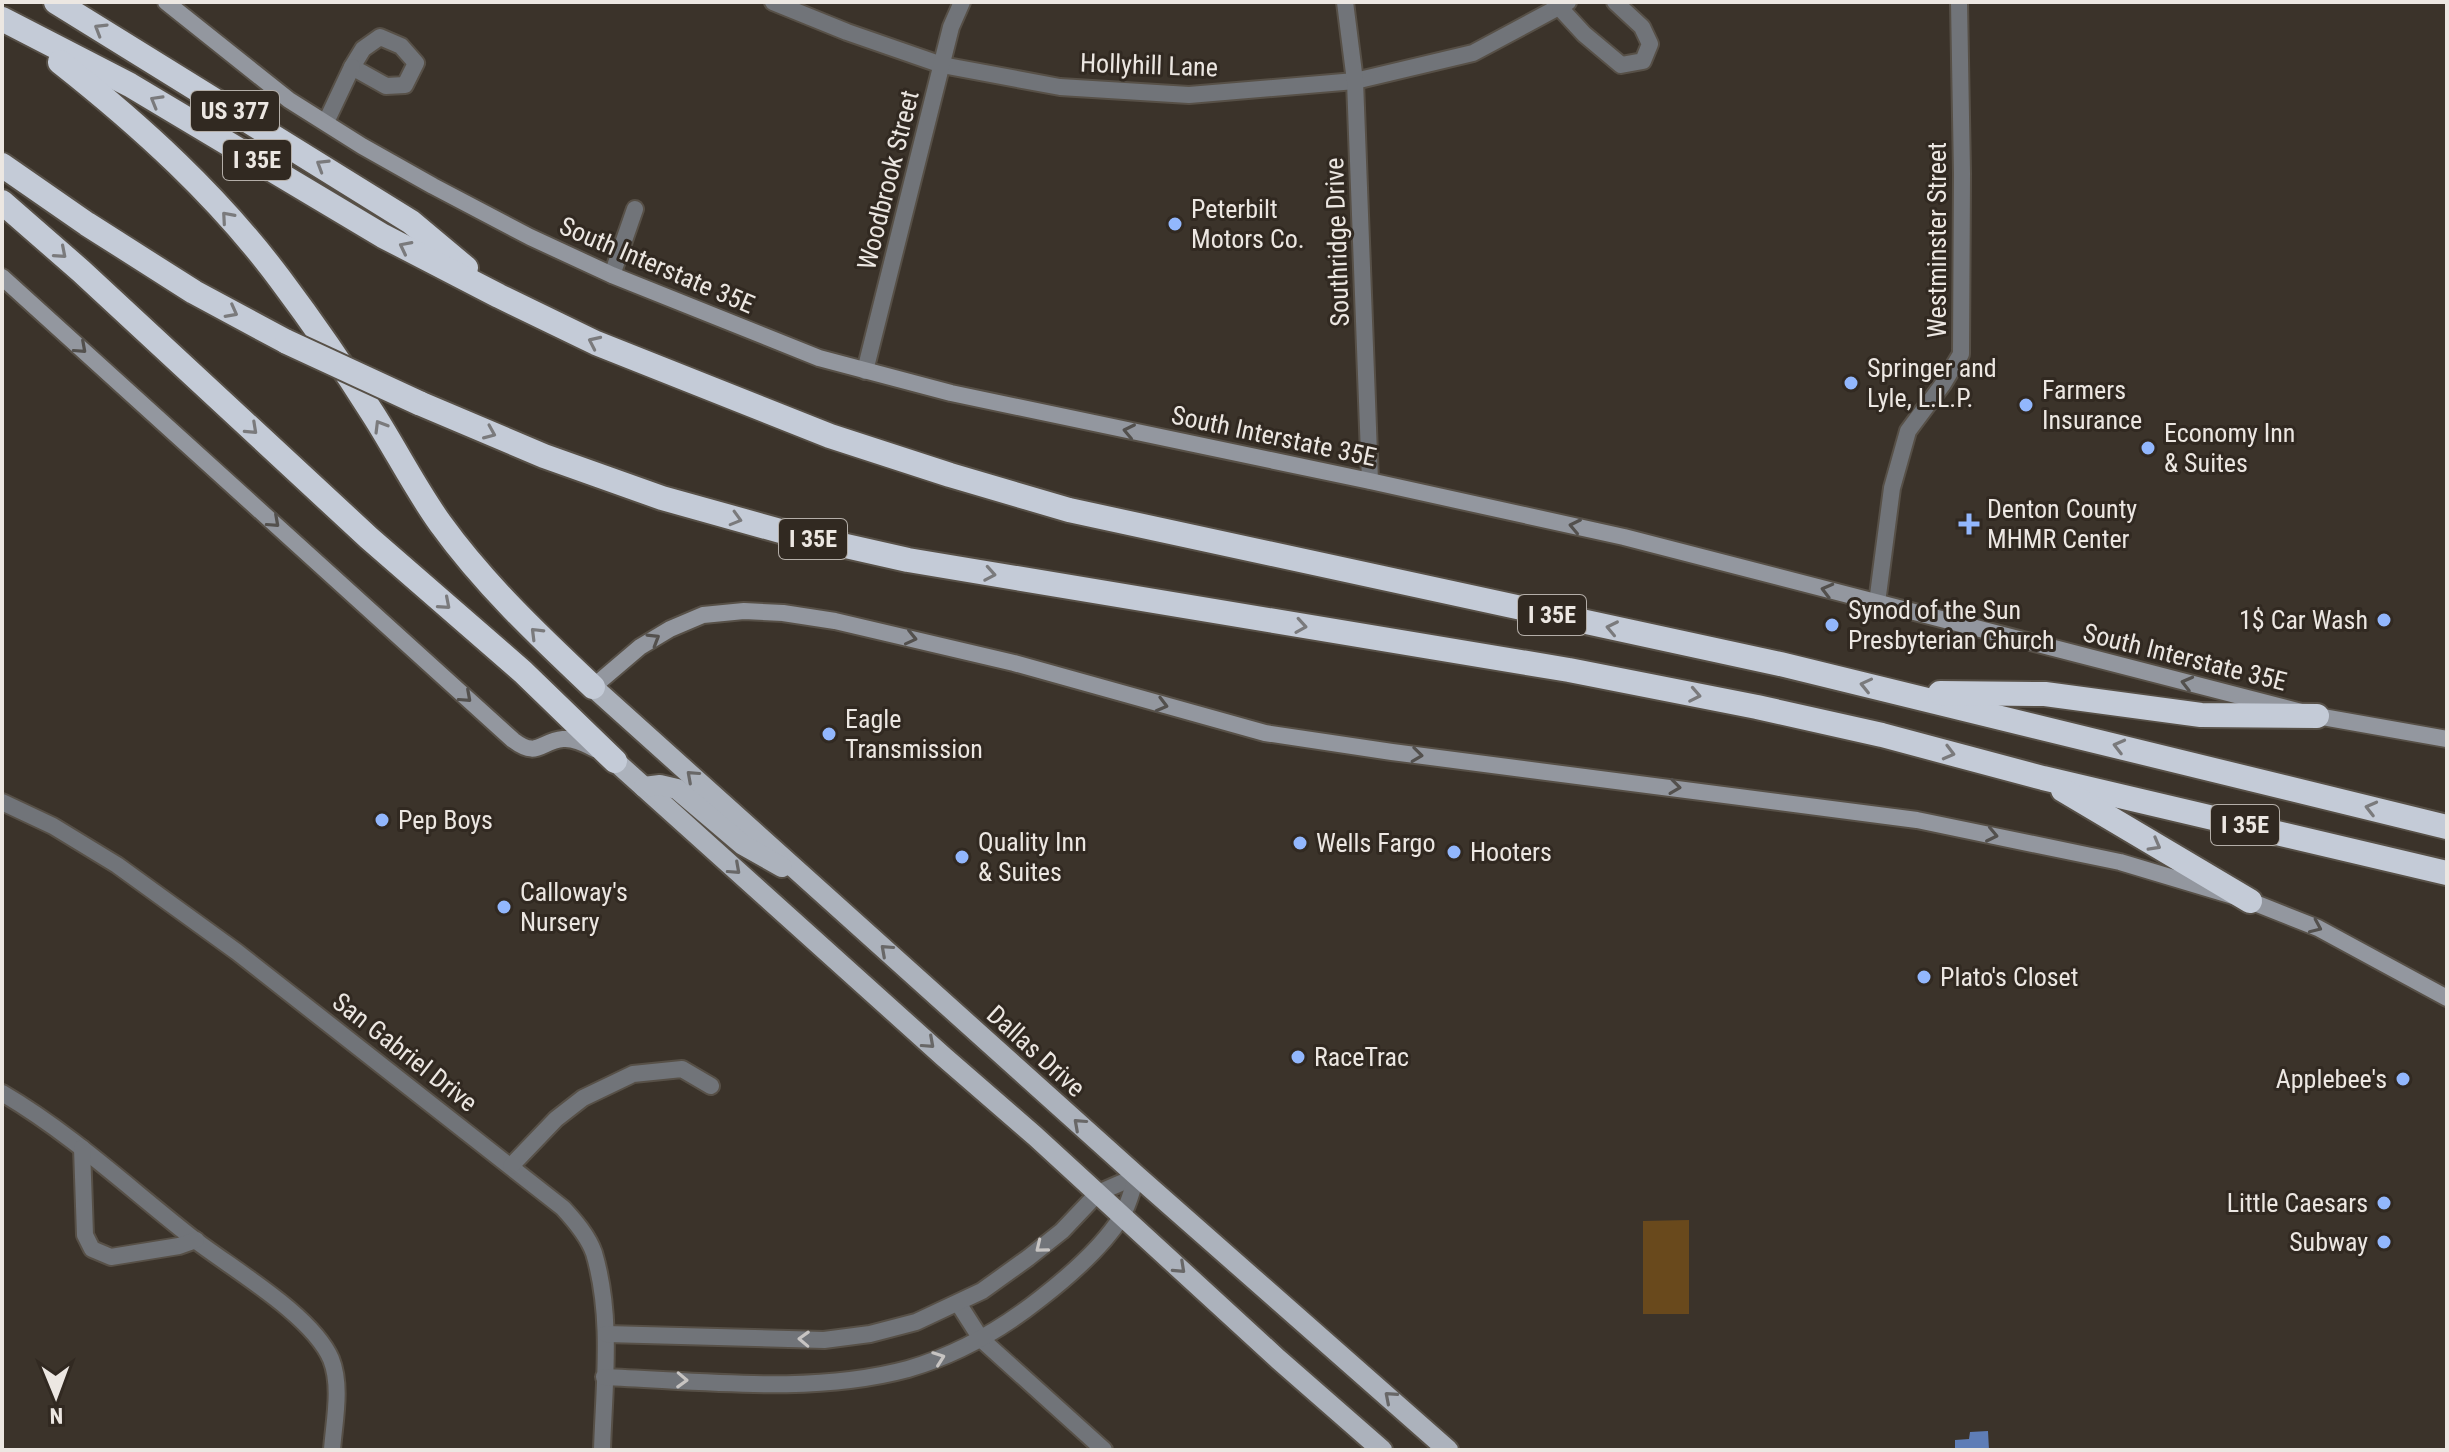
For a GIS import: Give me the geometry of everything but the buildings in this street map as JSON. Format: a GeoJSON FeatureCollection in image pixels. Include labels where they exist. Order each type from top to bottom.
{"type":"FeatureCollection","features":[{"type":"Feature","properties":{"kind":"highway","name":"US 377"},"geometry":{"type":"LineString","coordinates":[[56,2],[411,222],[499,296]]}},
{"type":"Feature","properties":{"kind":"highway","name":"I 35E"},"geometry":{"type":"LineString","coordinates":[[8,23],[130,85],[383,236],[499,296],[596,343],[830,436],[1069,510],[1765,661],[2447,827]]}},
{"type":"Feature","properties":{"kind":"highway"},"geometry":{"type":"LineString","coordinates":[[8,23],[120,109],[218,206],[278,276],[320,334],[373,413],[439,522],[507,605],[593,687]]}},
{"type":"Feature","properties":{"kind":"highway","name":"I 35E"},"geometry":{"type":"LineString","coordinates":[[2,165],[194,292],[287,342],[544,456],[662,498],[799,536],[908,560],[1600,676],[1882,735],[2043,778],[2447,873]]}},
{"type":"Feature","properties":{"kind":"highway"},"geometry":{"type":"LineString","coordinates":[[2,202],[81,271],[369,538],[523,672],[615,761]]}},
{"type":"Feature","properties":{"kind":"highway"},"geometry":{"type":"LineString","coordinates":[[1902,693],[2045,694],[2201,715],[2317,716]]}},
{"type":"Feature","properties":{"kind":"highway"},"geometry":{"type":"LineString","coordinates":[[2043,778],[2250,901]]}},
{"type":"Feature","properties":{"kind":"main road","name":"South Interstate 35E"},"geometry":{"type":"LineString","coordinates":[[166,2],[289,100],[433,186],[530,237],[612,275],[819,358],[951,393],[1624,537],[2317,716],[2447,739]]}},
{"type":"Feature","properties":{"kind":"main road"},"geometry":{"type":"LineString","coordinates":[[2,277],[513,740],[534,749],[568,739],[615,761],[1382,1450]]}},
{"type":"Feature","properties":{"kind":"main road"},"geometry":{"type":"LineString","coordinates":[[593,687],[640,647],[670,629],[703,615],[744,611],[783,613],[856,625],[959,649],[1265,733],[1917,820],[2120,862],[2250,901],[2318,928],[2447,998]]}},
{"type":"Feature","properties":{"kind":"main road","name":"Dallas Drive"},"geometry":{"type":"LineString","coordinates":[[593,687],[1137,1176],[1448,1450]]}},
{"type":"Feature","properties":{"kind":"main road"},"geometry":{"type":"LineString","coordinates":[[644,787],[660,785],[677,789],[743,845],[810,883]]}},
{"type":"Feature","properties":{"kind":"main road"},"geometry":{"type":"LineString","coordinates":[[2408,975],[2447,980]]}},
{"type":"Feature","properties":{"kind":"street","name":"Hollyhill Lane"},"geometry":{"type":"LineString","coordinates":[[773,2],[942,65],[1060,87],[1189,95],[1355,81],[1473,53],[1564,5]]}},
{"type":"Feature","properties":{"kind":"street","name":"Woodbrook Street"},"geometry":{"type":"LineString","coordinates":[[865,371],[951,27],[962,2]]}},
{"type":"Feature","properties":{"kind":"street","name":"Southridge Drive"},"geometry":{"type":"LineString","coordinates":[[1345,2],[1355,81],[1370,481]]}},
{"type":"Feature","properties":{"kind":"street"},"geometry":{"type":"LineString","coordinates":[[1564,5],[1584,34],[1621,65],[1643,61],[1650,44],[1642,27],[1615,2]]}},
{"type":"Feature","properties":{"kind":"street","name":"Westminster Street"},"geometry":{"type":"LineString","coordinates":[[1877,603],[1892,488],[1908,431],[1961,354],[1959,2]]}},
{"type":"Feature","properties":{"kind":"street"},"geometry":{"type":"LineString","coordinates":[[326,122],[352,67]]}},
{"type":"Feature","properties":{"kind":"street"},"geometry":{"type":"LineString","coordinates":[[612,275],[635,209]]}},
{"type":"Feature","properties":{"kind":"street","name":"San Gabriel Drive"},"geometry":{"type":"LineString","coordinates":[[2,802],[53,826],[117,865],[237,952],[563,1208],[581,1229],[593,1251],[605,1309],[602,1450]]}},
{"type":"Feature","properties":{"kind":"street"},"geometry":{"type":"LineString","coordinates":[[511,1166],[556,1119],[583,1098],[633,1074],[682,1069],[711,1086]]}},
{"type":"Feature","properties":{"kind":"street"},"geometry":{"type":"LineString","coordinates":[[2,1093],[82,1148],[196,1240],[302,1319],[331,1359],[336,1381],[332,1450]]}},
{"type":"Feature","properties":{"kind":"street"},"geometry":{"type":"LineString","coordinates":[[82,1148],[85,1235],[92,1249],[111,1257],[179,1246],[196,1240]]}},
{"type":"Feature","properties":{"kind":"street"},"geometry":{"type":"LineString","coordinates":[[606,1334],[824,1340],[870,1334],[916,1322],[982,1291],[1062,1231],[1098,1193],[1137,1176]]}},
{"type":"Feature","properties":{"kind":"street"},"geometry":{"type":"LineString","coordinates":[[604,1377],[791,1384],[856,1379],[907,1369],[947,1355],[1020,1316],[1058,1286],[1123,1215],[1137,1176]]}},
{"type":"Feature","properties":{"kind":"street"},"geometry":{"type":"LineString","coordinates":[[958,1303],[981,1339],[1104,1450]]}},
{"type":"Feature","properties":{"kind":"shaded area"},"geometry":{"type":"Polygon","coordinates":[[[1689,1220],[1689,1314],[1643,1314],[1643,1221],[1689,1220]]]}},
{"type":"Feature","properties":{"kind":"water"},"geometry":{"type":"Polygon","coordinates":[[[1988,1431],[1989,1450],[1955,1450],[1955,1440],[1969,1439],[1970,1432],[1988,1431]]]}},
{"type":"Feature","properties":{"kind":"place","name":"Peterbilt Motors Co."},"geometry":{"type":"Point","coordinates":[1175,224]}},
{"type":"Feature","properties":{"kind":"place","name":"Springer and Lyle, L.L.P."},"geometry":{"type":"Point","coordinates":[1851,383]}},
{"type":"Feature","properties":{"kind":"place","name":"Farmers Insurance"},"geometry":{"type":"Point","coordinates":[2026,405]}},
{"type":"Feature","properties":{"kind":"place","name":"Economy Inn & Suites"},"geometry":{"type":"Point","coordinates":[2148,448]}},
{"type":"Feature","properties":{"kind":"place","name":"Denton County MHMR Center"},"geometry":{"type":"Point","coordinates":[1969,524]}},
{"type":"Feature","properties":{"kind":"place","name":"1$ Car Wash"},"geometry":{"type":"Point","coordinates":[2384,620]}},
{"type":"Feature","properties":{"kind":"place","name":"Synod of the Sun Presbyterian Church"},"geometry":{"type":"Point","coordinates":[1832,625]}},
{"type":"Feature","properties":{"kind":"place","name":"Eagle Transmission"},"geometry":{"type":"Point","coordinates":[829,734]}},
{"type":"Feature","properties":{"kind":"place","name":"Pep Boys"},"geometry":{"type":"Point","coordinates":[382,820]}},
{"type":"Feature","properties":{"kind":"place","name":"Wells Fargo"},"geometry":{"type":"Point","coordinates":[1300,843]}},
{"type":"Feature","properties":{"kind":"place","name":"Hooters"},"geometry":{"type":"Point","coordinates":[1454,852]}},
{"type":"Feature","properties":{"kind":"place","name":"Quality Inn & Suites"},"geometry":{"type":"Point","coordinates":[962,857]}},
{"type":"Feature","properties":{"kind":"place","name":"Calloway's Nursery"},"geometry":{"type":"Point","coordinates":[504,907]}},
{"type":"Feature","properties":{"kind":"place","name":"Plato's Closet"},"geometry":{"type":"Point","coordinates":[1924,977]}},
{"type":"Feature","properties":{"kind":"place","name":"RaceTrac"},"geometry":{"type":"Point","coordinates":[1298,1057]}},
{"type":"Feature","properties":{"kind":"place","name":"Applebee's"},"geometry":{"type":"Point","coordinates":[2403,1079]}},
{"type":"Feature","properties":{"kind":"place","name":"Little Caesars"},"geometry":{"type":"Point","coordinates":[2384,1203]}},
{"type":"Feature","properties":{"kind":"place","name":"Subway"},"geometry":{"type":"Point","coordinates":[2384,1242]}}]}
